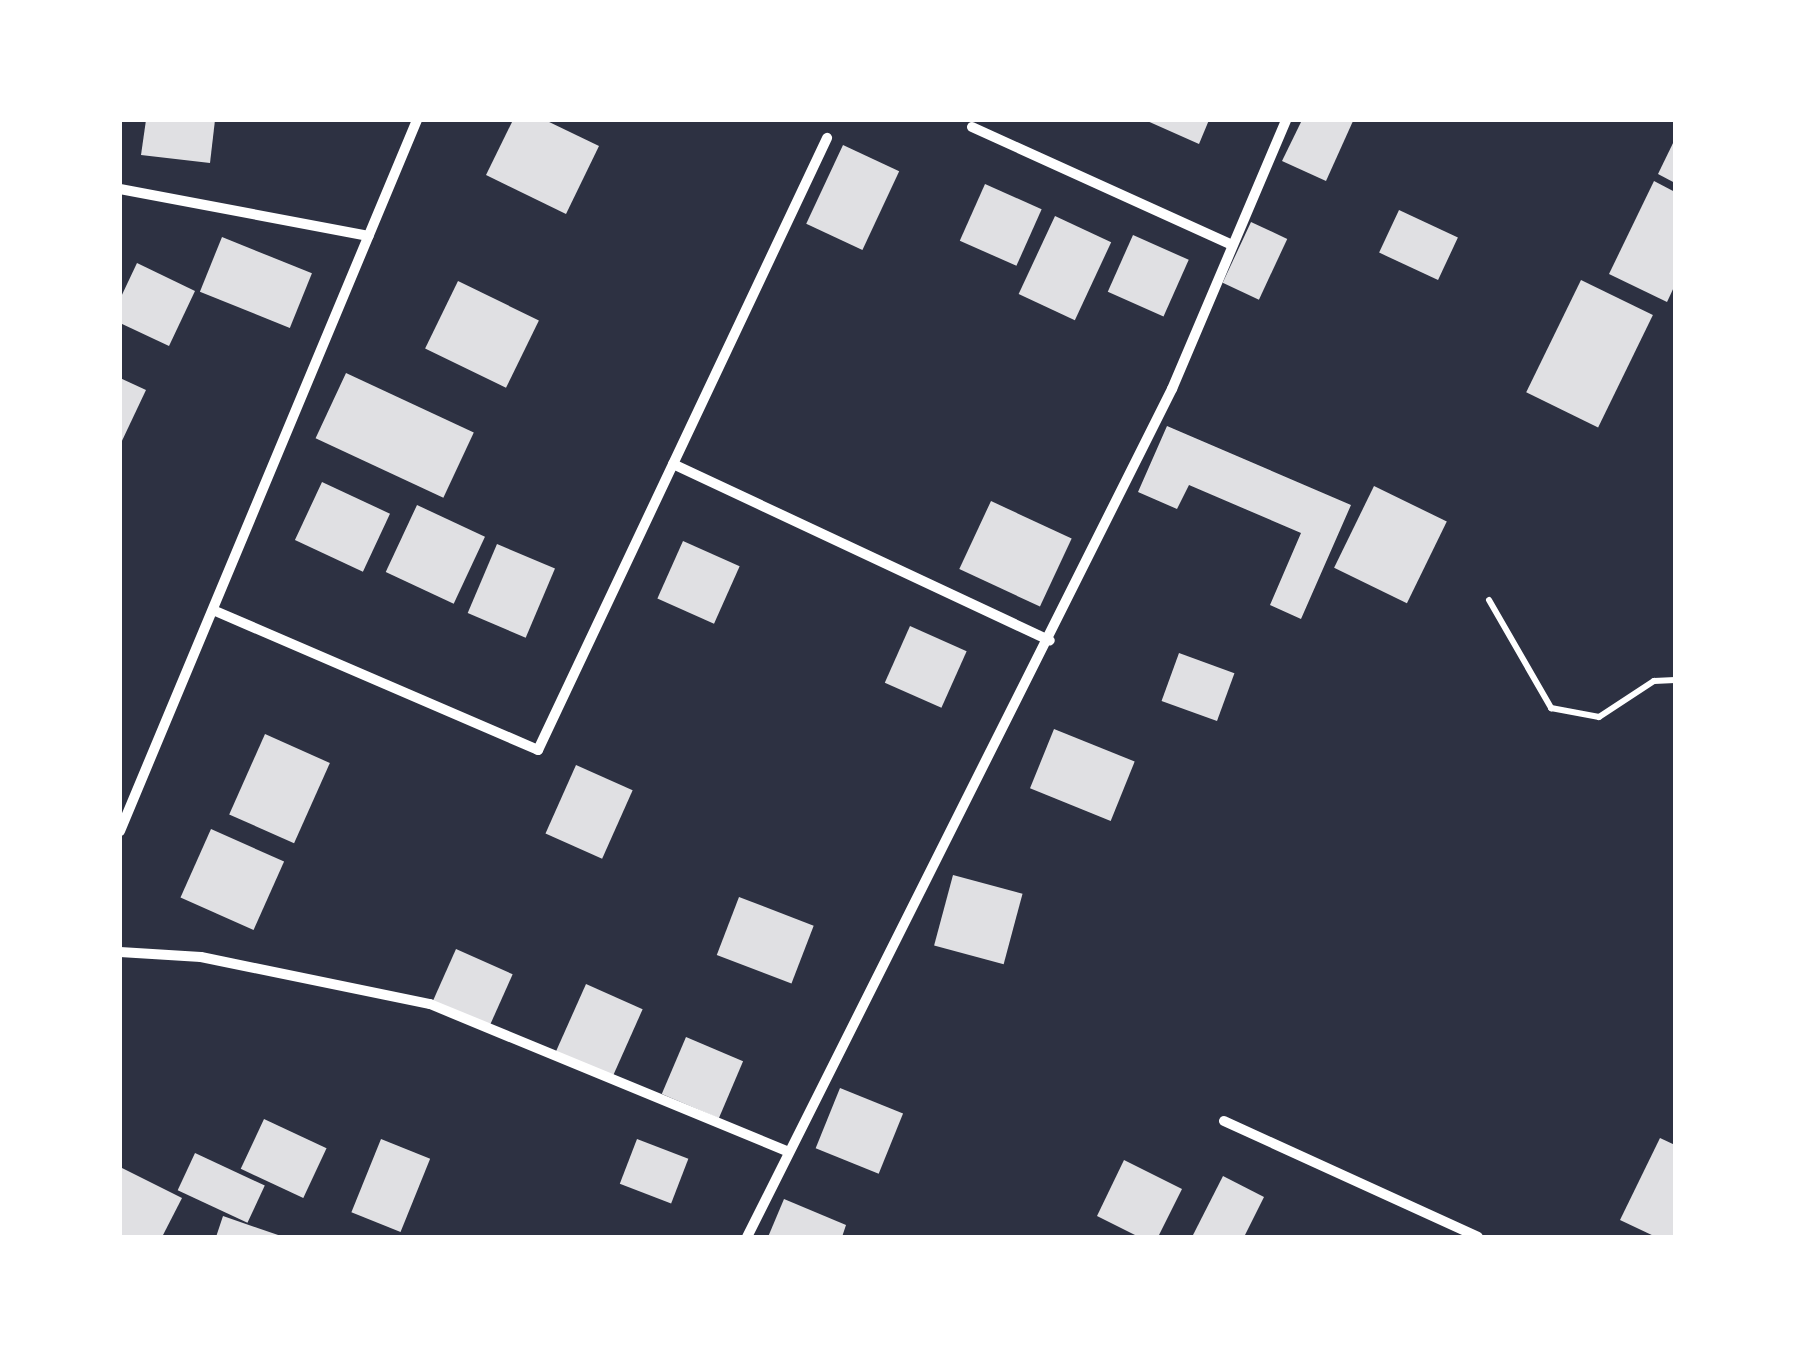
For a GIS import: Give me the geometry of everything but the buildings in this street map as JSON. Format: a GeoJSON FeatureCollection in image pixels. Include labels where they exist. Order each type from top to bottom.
{"type":"FeatureCollection","features":[{"type":"Feature","properties":{"kind":"street"},"geometry":{"type":"LineString","coordinates":[[120,830],[417,120]]}},
{"type":"Feature","properties":{"kind":"street"},"geometry":{"type":"LineString","coordinates":[[747,1237],[787,1151],[1050,641],[1172,389],[1230,244],[1286,120]]}},
{"type":"Feature","properties":{"kind":"street"},"geometry":{"type":"LineString","coordinates":[[972,127],[1230,244]]}},
{"type":"Feature","properties":{"kind":"street"},"geometry":{"type":"LineString","coordinates":[[213,610],[538,750],[827,138]]}},
{"type":"Feature","properties":{"kind":"street"},"geometry":{"type":"LineString","coordinates":[[120,189],[369,236]]}},
{"type":"Feature","properties":{"kind":"street"},"geometry":{"type":"LineString","coordinates":[[673,464],[1050,641]]}},
{"type":"Feature","properties":{"kind":"street"},"geometry":{"type":"LineString","coordinates":[[120,952],[200,957],[430,1004],[787,1151]]}},
{"type":"Feature","properties":{"kind":"street"},"geometry":{"type":"LineString","coordinates":[[1224,1121],[1478,1237]]}},
{"type":"Feature","properties":{"kind":"path"},"geometry":{"type":"LineString","coordinates":[[1489,600],[1551,708],[1599,717],[1654,681],[1675,680]]}}]}
